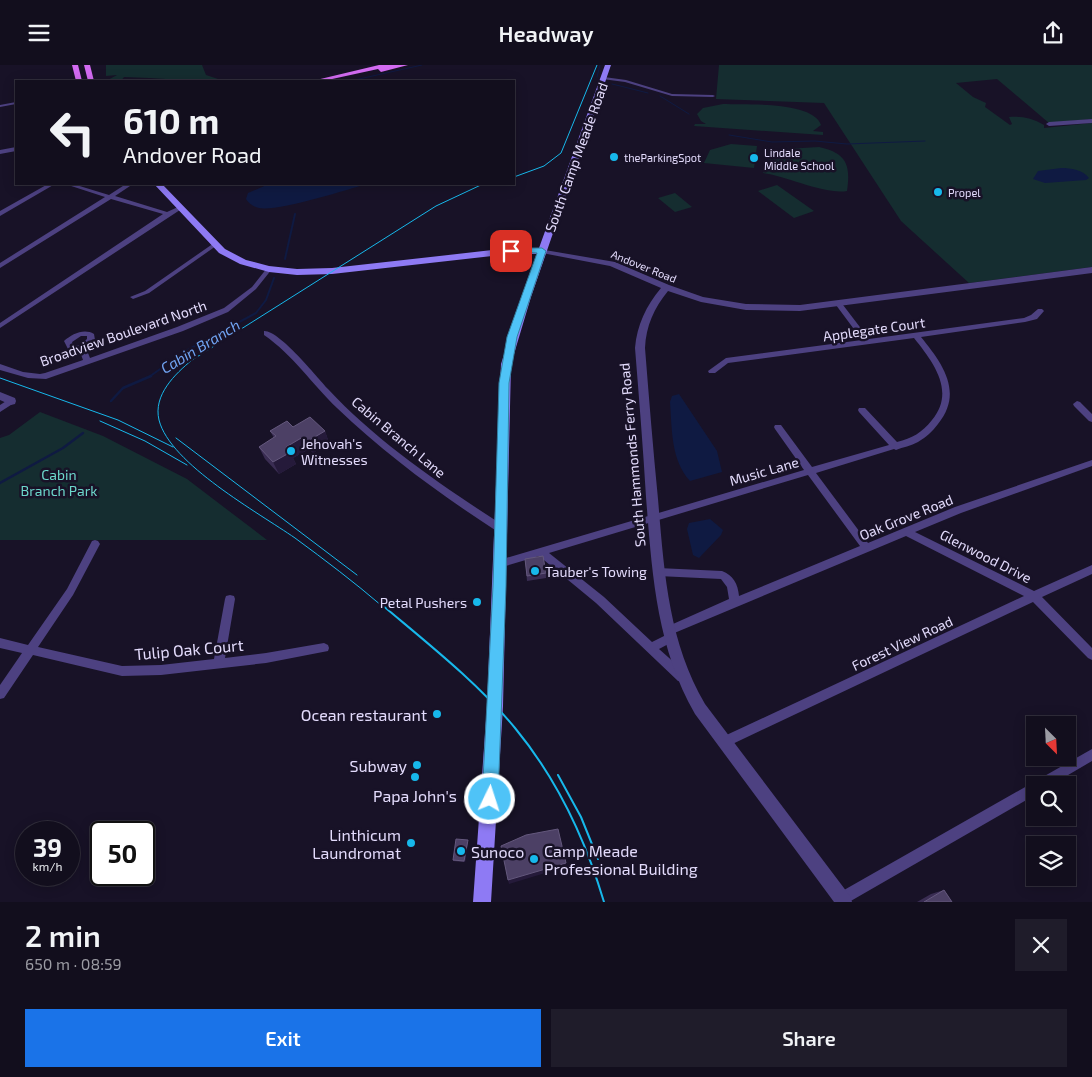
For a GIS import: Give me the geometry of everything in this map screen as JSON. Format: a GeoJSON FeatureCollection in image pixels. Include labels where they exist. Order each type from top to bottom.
{"type":"FeatureCollection","features":[{"type":"Feature","properties":{"kind":"main road"},"geometry":{"type":"LineString","coordinates":[[75,65],[79,80]]}},
{"type":"Feature","properties":{"kind":"main road"},"geometry":{"type":"LineString","coordinates":[[86,65],[91,80]]}},
{"type":"Feature","properties":{"kind":"main road"},"geometry":{"type":"LineString","coordinates":[[320,80],[388,65]]}},
{"type":"Feature","properties":{"kind":"main road"},"geometry":{"type":"LineString","coordinates":[[337,80],[405,65]]}},
{"type":"Feature","properties":{"kind":"main road","name":"South Camp Meade Road"},"geometry":{"type":"LineString","coordinates":[[482,902],[492,766],[506,365],[512,337],[539,257],[608,65]]}},
{"type":"Feature","properties":{"kind":"main road","name":"Andover Road"},"geometry":{"type":"LineString","coordinates":[[159,185],[214,245],[239,260],[269,269],[308,272],[332,271],[516,250],[539,257]]}},
{"type":"Feature","properties":{"kind":"main road"},"geometry":{"type":"LineString","coordinates":[[516,250],[539,257]]}},
{"type":"Feature","properties":{"kind":"street"},"geometry":{"type":"LineString","coordinates":[[604,78],[626,81],[672,95],[713,96]]}},
{"type":"Feature","properties":{"kind":"street"},"geometry":{"type":"LineString","coordinates":[[0,105],[15,103]]}},
{"type":"Feature","properties":{"kind":"street"},"geometry":{"type":"LineString","coordinates":[[1049,124],[1092,121]]}},
{"type":"Feature","properties":{"kind":"street"},"geometry":{"type":"LineString","coordinates":[[0,152],[15,149]]}},
{"type":"Feature","properties":{"kind":"street"},"geometry":{"type":"LineString","coordinates":[[0,214],[50,185]]}},
{"type":"Feature","properties":{"kind":"street"},"geometry":{"type":"LineString","coordinates":[[71,185],[168,214]]}},
{"type":"Feature","properties":{"kind":"street"},"geometry":{"type":"LineString","coordinates":[[0,266],[128,185]]}},
{"type":"Feature","properties":{"kind":"street"},"geometry":{"type":"LineString","coordinates":[[0,326],[168,214],[180,208]]}},
{"type":"Feature","properties":{"kind":"street"},"geometry":{"type":"LineString","coordinates":[[133,297],[147,292],[214,245]]}},
{"type":"Feature","properties":{"kind":"street","name":"Andover Road"},"geometry":{"type":"LineString","coordinates":[[539,257],[612,264],[666,287],[701,299],[746,307],[782,309],[1090,273]]}},
{"type":"Feature","properties":{"kind":"street","name":"Broadview Boulevard North"},"geometry":{"type":"LineString","coordinates":[[0,367],[34,377],[46,376],[180,329],[226,310],[254,288],[269,269]]}},
{"type":"Feature","properties":{"kind":"street","name":"South Hammonds Ferry Road"},"geometry":{"type":"LineString","coordinates":[[666,287],[648,312],[641,333],[640,347],[658,572],[669,635],[687,688],[724,742],[843,900]]}},
{"type":"Feature","properties":{"kind":"street"},"geometry":{"type":"LineString","coordinates":[[838,303],[867,342]]}},
{"type":"Feature","properties":{"kind":"street","name":"Applegate Court"},"geometry":{"type":"LineString","coordinates":[[712,371],[726,361],[1025,320],[1034,317],[1040,311]]}},
{"type":"Feature","properties":{"kind":"street","name":"Cabin Branch Lane"},"geometry":{"type":"LineString","coordinates":[[267,333],[280,341],[337,403],[385,447],[446,494],[501,529]]}},
{"type":"Feature","properties":{"kind":"street","name":"Music Lane"},"geometry":{"type":"LineString","coordinates":[[499,564],[915,440],[928,432],[938,420],[946,399],[944,373],[935,358],[917,336]]}},
{"type":"Feature","properties":{"kind":"street"},"geometry":{"type":"LineString","coordinates":[[82,347],[87,361]]}},
{"type":"Feature","properties":{"kind":"street"},"geometry":{"type":"LineString","coordinates":[[0,397],[10,401],[0,409]]}},
{"type":"Feature","properties":{"kind":"street"},"geometry":{"type":"LineString","coordinates":[[1077,404],[1092,419]]}},
{"type":"Feature","properties":{"kind":"street"},"geometry":{"type":"LineString","coordinates":[[862,410],[896,447]]}},
{"type":"Feature","properties":{"kind":"street"},"geometry":{"type":"LineString","coordinates":[[778,427],[866,548]]}},
{"type":"Feature","properties":{"kind":"street","name":"Oak Grove Road"},"geometry":{"type":"LineString","coordinates":[[650,648],[669,635],[733,603],[905,531],[981,501],[1092,463]]}},
{"type":"Feature","properties":{"kind":"street","name":"Glenwood Drive"},"geometry":{"type":"LineString","coordinates":[[905,531],[1034,596],[1092,655]]}},
{"type":"Feature","properties":{"kind":"street"},"geometry":{"type":"LineString","coordinates":[[0,694],[70,592],[94,545]]}},
{"type":"Feature","properties":{"kind":"street"},"geometry":{"type":"LineString","coordinates":[[540,551],[600,600],[682,677]]}},
{"type":"Feature","properties":{"kind":"street","name":"Forest View Road"},"geometry":{"type":"LineString","coordinates":[[724,742],[1092,569]]}},
{"type":"Feature","properties":{"kind":"street"},"geometry":{"type":"LineString","coordinates":[[658,572],[722,575],[727,577],[735,593],[733,603]]}},
{"type":"Feature","properties":{"kind":"street"},"geometry":{"type":"LineString","coordinates":[[219,663],[230,599]]}},
{"type":"Feature","properties":{"kind":"street","name":"Tulip Oak Court"},"geometry":{"type":"LineString","coordinates":[[0,643],[122,671],[161,670],[324,647]]}},
{"type":"Feature","properties":{"kind":"street"},"geometry":{"type":"LineString","coordinates":[[1056,776],[1092,755]]}},
{"type":"Feature","properties":{"kind":"street"},"geometry":{"type":"LineString","coordinates":[[843,900],[1026,793]]}},
{"type":"Feature","properties":{"kind":"green space"},"geometry":{"type":"Polygon","coordinates":[[[106,65],[202,65],[206,75],[221,80],[124,77],[122,80],[108,80],[117,75],[106,76],[106,65]]]}},
{"type":"Feature","properties":{"kind":"green space"},"geometry":{"type":"Polygon","coordinates":[[[719,65],[1092,65],[1092,119],[1049,123],[997,79],[956,83],[973,97],[986,103],[985,107],[1010,125],[1012,124],[1009,117],[1027,118],[1044,125],[1044,128],[1092,123],[1092,267],[969,283],[901,221],[824,103],[716,99],[719,65]]]}},
{"type":"Feature","properties":{"kind":"green space"},"geometry":{"type":"Polygon","coordinates":[[[723,104],[777,106],[805,112],[815,117],[821,125],[813,131],[823,132],[823,135],[694,126],[695,124],[706,124],[701,121],[697,114],[703,108],[723,104]]]}},
{"type":"Feature","properties":{"kind":"green space"},"geometry":{"type":"Polygon","coordinates":[[[731,144],[757,146],[754,168],[704,163],[710,150],[731,144]]]}},
{"type":"Feature","properties":{"kind":"green space"},"geometry":{"type":"Polygon","coordinates":[[[819,147],[841,156],[845,161],[848,174],[847,191],[817,188],[763,173],[765,163],[773,155],[786,149],[819,147]]]}},
{"type":"Feature","properties":{"kind":"green space"},"geometry":{"type":"Polygon","coordinates":[[[777,185],[814,211],[794,218],[758,191],[777,185]]]}},
{"type":"Feature","properties":{"kind":"green space"},"geometry":{"type":"Polygon","coordinates":[[[675,193],[692,207],[675,212],[658,198],[675,193]]]}},
{"type":"Feature","properties":{"kind":"green space","name":"Cabin Branch Park"},"geometry":{"type":"Polygon","coordinates":[[[40,412],[103,436],[187,479],[267,540],[0,540],[0,438],[9,435],[40,412]]]}},
{"type":"Feature","properties":{"kind":"water"},"geometry":{"type":"Polygon","coordinates":[[[1061,168],[1076,170],[1084,173],[1089,178],[1086,180],[1045,183],[1033,179],[1038,171],[1061,168]]]}},
{"type":"Feature","properties":{"kind":"water"},"geometry":{"type":"Polygon","coordinates":[[[267,185],[363,185],[312,200],[268,208],[259,208],[252,205],[246,199],[248,193],[267,185]]]}},
{"type":"Feature","properties":{"kind":"water"},"geometry":{"type":"Polygon","coordinates":[[[679,394],[717,451],[722,472],[690,481],[679,464],[672,434],[670,402],[672,396],[679,394]]]}},
{"type":"Feature","properties":{"kind":"water"},"geometry":{"type":"Polygon","coordinates":[[[710,519],[723,530],[721,535],[699,558],[693,555],[687,529],[689,523],[710,519]]]}},
{"type":"Feature","properties":{"kind":"building"},"geometry":{"type":"Polygon","coordinates":[[[310,417],[325,431],[308,441],[303,437],[286,447],[291,452],[273,462],[259,447],[276,436],[270,431],[287,421],[293,427],[310,417]]]}},
{"type":"Feature","properties":{"kind":"building","name":"Tauber's Towing"},"geometry":{"type":"Polygon","coordinates":[[[543,556],[546,573],[527,576],[525,559],[543,556]]]}},
{"type":"Feature","properties":{"kind":"building","name":"Camp Meade Professional Building"},"geometry":{"type":"Polygon","coordinates":[[[558,829],[566,863],[508,880],[501,846],[526,835],[558,829]]]}},
{"type":"Feature","properties":{"kind":"building","name":"Sunoco"},"geometry":{"type":"Polygon","coordinates":[[[456,839],[468,840],[464,861],[453,860],[456,839]]]}},
{"type":"Feature","properties":{"kind":"building"},"geometry":{"type":"Polygon","coordinates":[[[944,890],[952,902],[924,902],[944,890]]]}},
{"type":"Feature","properties":{"kind":"waterway","name":"Cabin Branch"},"geometry":{"type":"LineString","coordinates":[[354,80],[422,65]]}},
{"type":"Feature","properties":{"kind":"waterway","name":"Cabin Branch"},"geometry":{"type":"LineString","coordinates":[[597,77],[600,65]]}},
{"type":"Feature","properties":{"kind":"waterway","name":"Cabin Branch"},"geometry":{"type":"LineString","coordinates":[[612,84],[648,93]]}},
{"type":"Feature","properties":{"kind":"waterway","name":"Cabin Branch"},"geometry":{"type":"LineString","coordinates":[[660,96],[689,114]]}},
{"type":"Feature","properties":{"kind":"waterway","name":"Cabin Branch"},"geometry":{"type":"LineString","coordinates":[[729,135],[772,142],[815,141],[847,144],[925,141]]}},
{"type":"Feature","properties":{"kind":"waterway","name":"Cabin Branch"},"geometry":{"type":"LineString","coordinates":[[285,259],[295,214]]}},
{"type":"Feature","properties":{"kind":"waterway","name":"Cabin Branch"},"geometry":{"type":"LineString","coordinates":[[150,377],[184,352],[256,313],[266,300],[274,278]]}},
{"type":"Feature","properties":{"kind":"waterway","name":"Cabin Branch"},"geometry":{"type":"LineString","coordinates":[[111,401],[123,388],[150,377]]}},
{"type":"Feature","properties":{"kind":"waterway","name":"Cabin Branch"},"geometry":{"type":"LineString","coordinates":[[0,483],[63,448],[83,433]]}},
{"type":"Feature","properties":{"kind":"tram line"},"geometry":{"type":"LineString","coordinates":[[515,177],[544,166],[561,153],[597,65]]}},
{"type":"Feature","properties":{"kind":"tram line"},"geometry":{"type":"LineString","coordinates":[[382,606],[295,538],[239,501],[197,470],[167,437],[159,420],[159,402],[167,386],[192,360],[436,206],[481,185]]}},
{"type":"Feature","properties":{"kind":"tram line"},"geometry":{"type":"LineString","coordinates":[[0,378],[118,420],[173,447]]}},
{"type":"Feature","properties":{"kind":"tram line"},"geometry":{"type":"LineString","coordinates":[[100,421],[145,441],[187,465]]}},
{"type":"Feature","properties":{"kind":"tram line"},"geometry":{"type":"LineString","coordinates":[[176,438],[357,575]]}},
{"type":"Feature","properties":{"kind":"tram line"},"geometry":{"type":"LineString","coordinates":[[381,604],[468,678],[500,711],[530,747],[557,789],[579,832],[604,902]]}},
{"type":"Feature","properties":{"kind":"tram line"},"geometry":{"type":"LineString","coordinates":[[558,775],[581,817],[598,859]]}},
{"type":"Feature","properties":{"kind":"place","name":"theParkingSpot"},"geometry":{"type":"Point","coordinates":[614,157]}},
{"type":"Feature","properties":{"kind":"place","name":"Lindale Middle School"},"geometry":{"type":"Point","coordinates":[754,158]}},
{"type":"Feature","properties":{"kind":"place","name":"Propel"},"geometry":{"type":"Point","coordinates":[938,192]}},
{"type":"Feature","properties":{"kind":"place","name":"Jehovah's Witnesses"},"geometry":{"type":"Point","coordinates":[291,451]}},
{"type":"Feature","properties":{"kind":"place","name":"Tauber's Towing"},"geometry":{"type":"Point","coordinates":[535,571]}},
{"type":"Feature","properties":{"kind":"place","name":"Petal Pushers"},"geometry":{"type":"Point","coordinates":[477,602]}},
{"type":"Feature","properties":{"kind":"place","name":"Ocean restaurant"},"geometry":{"type":"Point","coordinates":[437,714]}},
{"type":"Feature","properties":{"kind":"place","name":"Subway"},"geometry":{"type":"Point","coordinates":[417,765]}},
{"type":"Feature","properties":{"kind":"place","name":"Papa John's"},"geometry":{"type":"Point","coordinates":[415,777]}},
{"type":"Feature","properties":{"kind":"place","name":"Linthicum Laundromat"},"geometry":{"type":"Point","coordinates":[411,843]}},
{"type":"Feature","properties":{"kind":"place","name":"Sunoco"},"geometry":{"type":"Point","coordinates":[461,851]}},
{"type":"Feature","properties":{"kind":"place","name":"Camp Meade Professional Building"},"geometry":{"type":"Point","coordinates":[534,859]}},
{"type":"Feature","properties":{"kind":"route"},"geometry":{"type":"LineString","coordinates":[[490,799],[501,529],[504,383],[512,337],[542,251],[511,251]]}}]}
